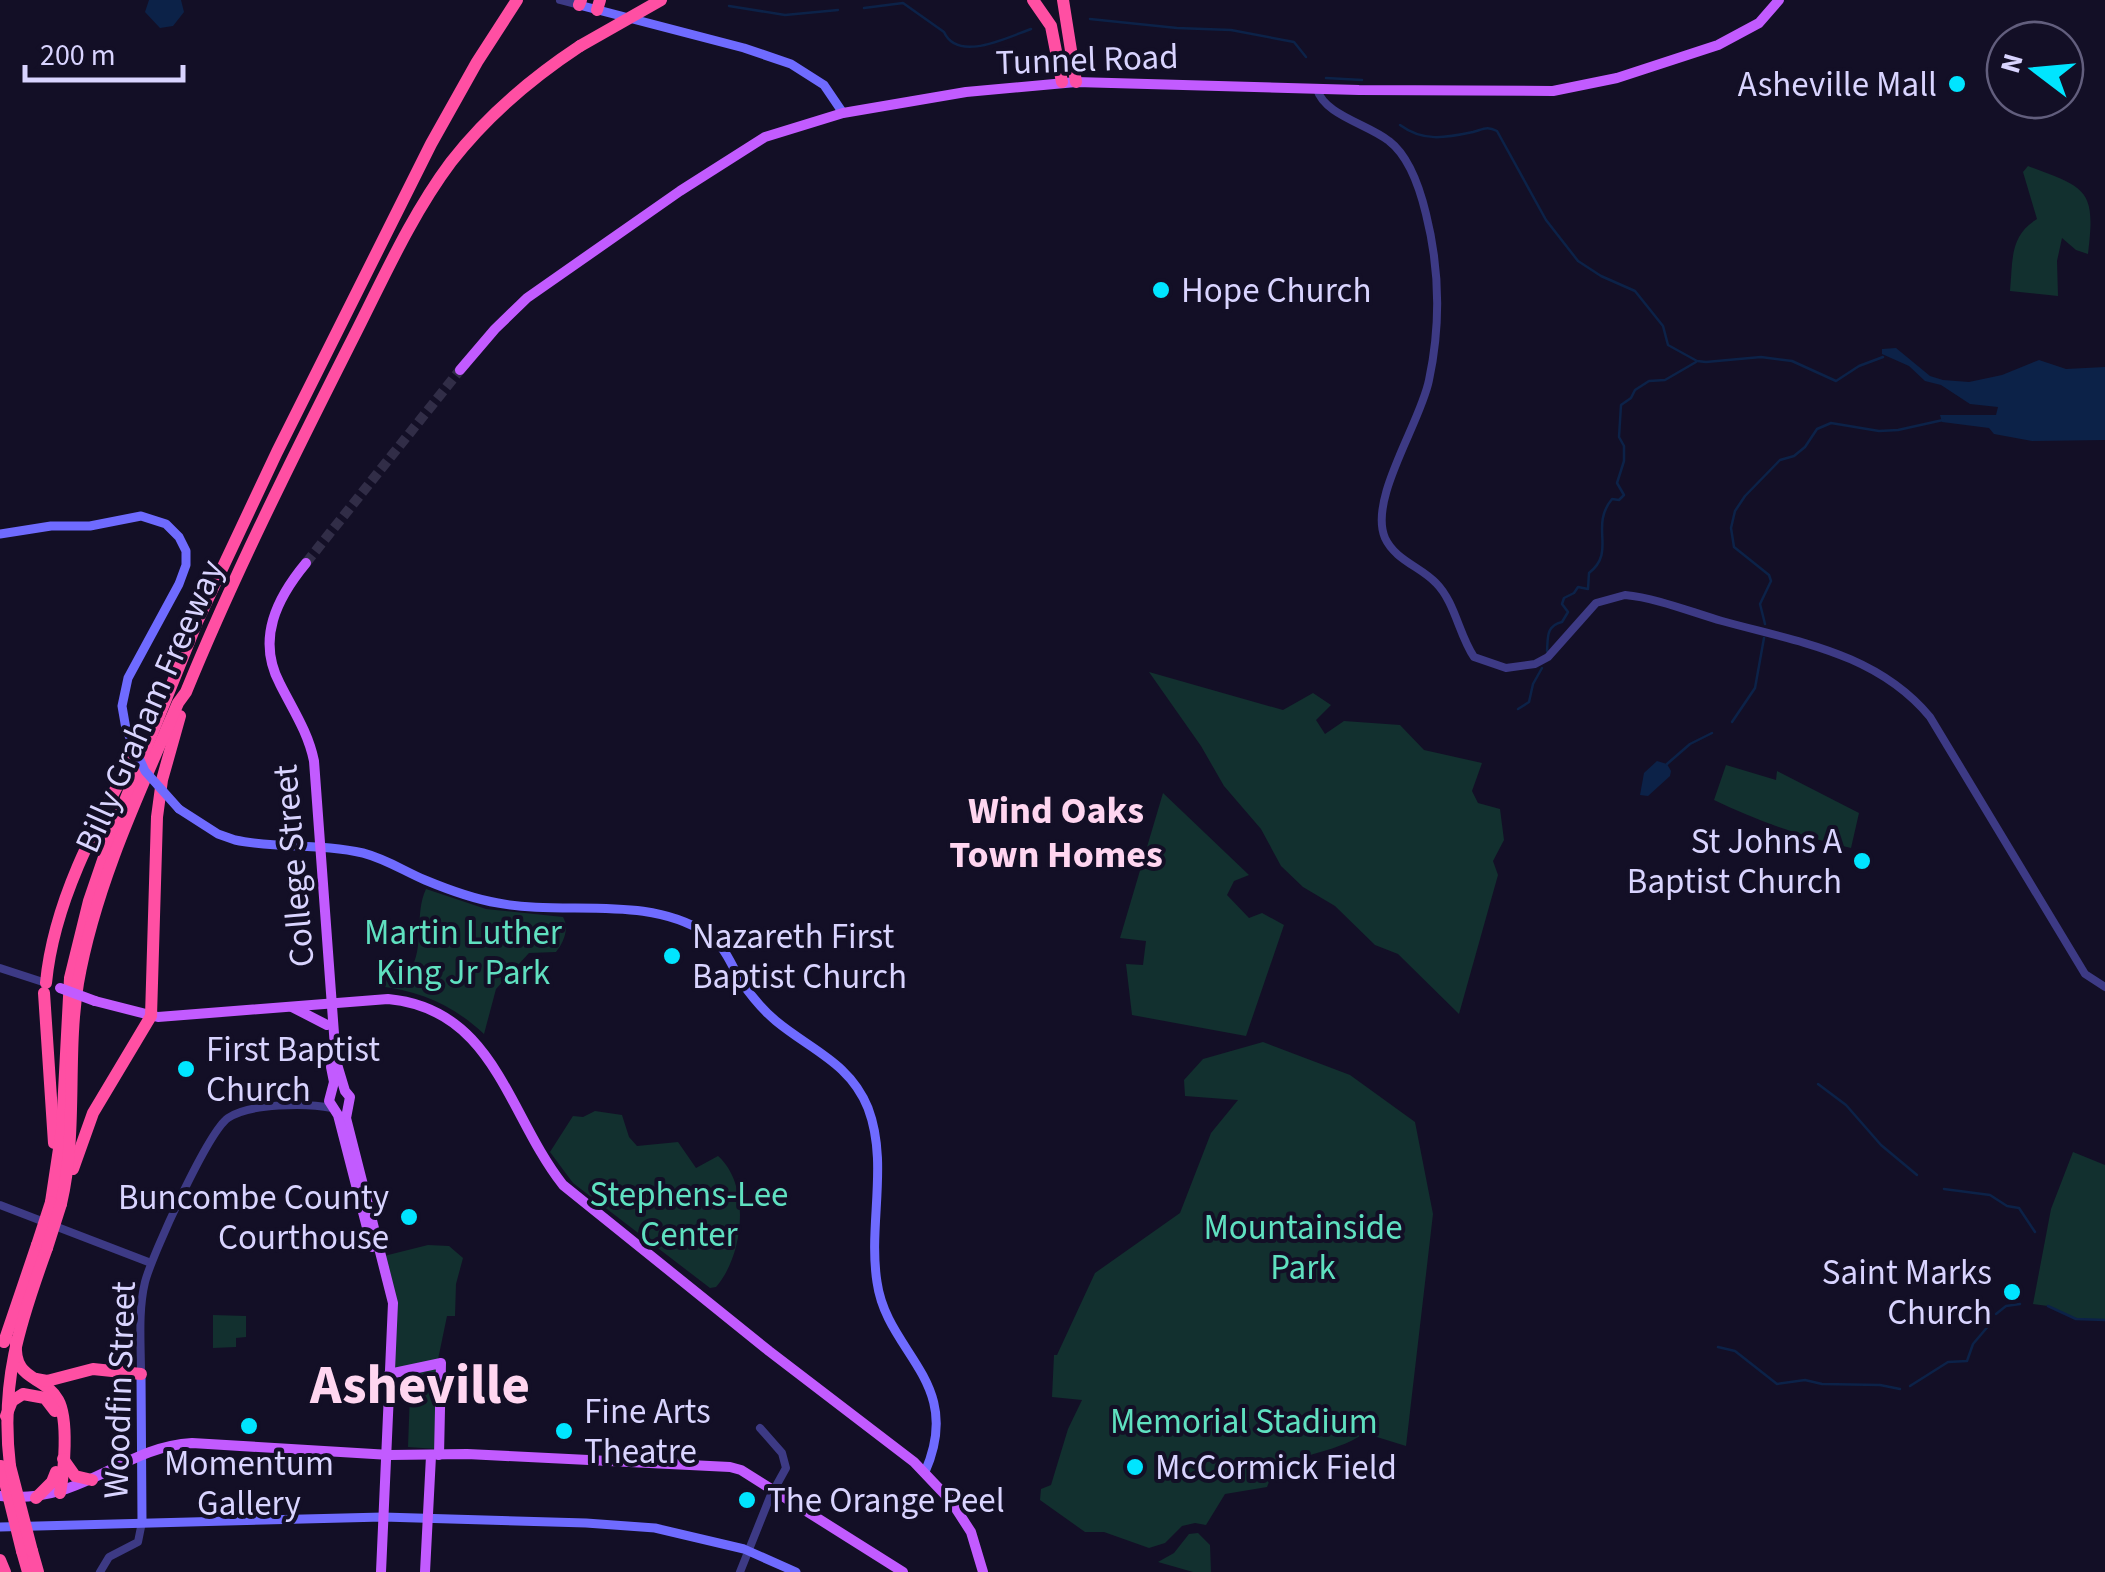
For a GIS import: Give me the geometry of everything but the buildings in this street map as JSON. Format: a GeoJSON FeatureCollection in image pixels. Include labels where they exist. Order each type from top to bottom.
{"type":"FeatureCollection","features":[{"type":"Feature","properties":{"kind":"highway","name":"Billy Graham Freeway"},"geometry":{"type":"LineString","coordinates":[[58,1196],[68,995],[74,953],[109,841],[196,622],[276,452],[431,144],[517,0]]}},
{"type":"Feature","properties":{"kind":"highway","name":"Billy Graham Freeway"},"geometry":{"type":"LineString","coordinates":[[36,1571],[27,1551],[4,1462],[2,1390],[7,1358],[58,1196],[71,1129],[75,1010],[84,956],[106,880],[165,732],[226,598],[325,394],[433,189],[498,111],[580,46],[661,0]]}},
{"type":"Feature","properties":{"kind":"highway"},"geometry":{"type":"LineString","coordinates":[[1033,0],[1052,26],[1069,82]]}},
{"type":"Feature","properties":{"kind":"highway"},"geometry":{"type":"LineString","coordinates":[[1063,0],[1071,32],[1069,82]]}},
{"type":"Feature","properties":{"kind":"highway"},"geometry":{"type":"LineString","coordinates":[[58,1196],[45,988],[64,904],[196,622]]}},
{"type":"Feature","properties":{"kind":"highway"},"geometry":{"type":"LineString","coordinates":[[58,1196],[93,1113],[150,1016],[155,837],[162,780],[186,692]]}},
{"type":"Feature","properties":{"kind":"highway","name":"Billy Graham Freeway"},"geometry":{"type":"LineString","coordinates":[[0,1354],[18,1297],[42,1247]]}},
{"type":"Feature","properties":{"kind":"highway"},"geometry":{"type":"LineString","coordinates":[[0,1327],[18,1297]]}},
{"type":"Feature","properties":{"kind":"highway"},"geometry":{"type":"LineString","coordinates":[[19,1325],[15,1352],[18,1364],[61,1404],[59,1465],[36,1498]]}},
{"type":"Feature","properties":{"kind":"highway"},"geometry":{"type":"LineString","coordinates":[[31,1378],[47,1381],[92,1369],[141,1374]]}},
{"type":"Feature","properties":{"kind":"highway"},"geometry":{"type":"LineString","coordinates":[[4,1462],[6,1416],[12,1401],[22,1394],[44,1398],[54,1405],[56,1416],[60,1493]]}},
{"type":"Feature","properties":{"kind":"highway"},"geometry":{"type":"LineString","coordinates":[[59,1465],[92,1480]]}},
{"type":"Feature","properties":{"kind":"highway"},"geometry":{"type":"LineString","coordinates":[[0,1560],[5,1572]]}},
{"type":"Feature","properties":{"kind":"main road","name":"Tunnel Road"},"geometry":{"type":"LineString","coordinates":[[460,370],[527,298],[677,193],[765,137],[844,112],[966,92],[1069,82],[1317,90],[1553,91],[1596,84],[1682,59],[1734,38],[1759,22],[1779,0]]}},
{"type":"Feature","properties":{"kind":"main road"},"geometry":{"type":"LineString","coordinates":[[580,3],[599,5],[791,64],[824,85],[844,112]]}},
{"type":"Feature","properties":{"kind":"main road"},"geometry":{"type":"LineString","coordinates":[[0,534],[51,526],[90,526],[141,516],[166,524],[179,537],[186,557],[183,574],[128,678],[122,706],[126,729],[145,771],[179,810],[234,839],[362,853],[444,888],[498,903],[527,908],[645,911],[692,926],[720,944],[748,992],[770,1015],[840,1066],[861,1093],[873,1126],[877,1161],[878,1290],[888,1315],[924,1373],[932,1396],[935,1441],[925,1472]]}},
{"type":"Feature","properties":{"kind":"main road","name":"College Street"},"geometry":{"type":"LineString","coordinates":[[306,563],[281,597],[270,638],[276,675],[312,749],[337,1101]]}},
{"type":"Feature","properties":{"kind":"main road"},"geometry":{"type":"LineString","coordinates":[[45,988],[60,988],[150,1016],[376,999],[410,1002],[434,1010],[465,1032],[488,1056],[544,1158],[573,1195],[925,1472],[971,1532],[982,1572]]}},
{"type":"Feature","properties":{"kind":"main road","name":"College Street"},"geometry":{"type":"LineString","coordinates":[[332,1002],[327,1026],[337,1101],[346,1118],[354,1163],[393,1302],[381,1572]]}},
{"type":"Feature","properties":{"kind":"main road"},"geometry":{"type":"LineString","coordinates":[[291,1006],[327,1026]]}},
{"type":"Feature","properties":{"kind":"main road"},"geometry":{"type":"LineString","coordinates":[[389,1374],[441,1363],[425,1572]]}},
{"type":"Feature","properties":{"kind":"main road","name":"Woodfin Street"},"geometry":{"type":"LineString","coordinates":[[141,1374],[142,1522]]}},
{"type":"Feature","properties":{"kind":"main road"},"geometry":{"type":"LineString","coordinates":[[4,1494],[36,1498],[60,1493],[167,1445],[192,1443],[385,1455],[467,1454],[730,1468],[741,1470],[903,1572]]}},
{"type":"Feature","properties":{"kind":"main road"},"geometry":{"type":"LineString","coordinates":[[0,1527],[383,1517],[653,1527],[749,1552],[796,1572]]}},
{"type":"Feature","properties":{"kind":"street"},"geometry":{"type":"LineString","coordinates":[[560,0],[580,3]]}},
{"type":"Feature","properties":{"kind":"street"},"geometry":{"type":"LineString","coordinates":[[1317,90],[1321,101],[1393,144],[1410,170],[1426,212],[1434,254],[1439,325],[1428,384],[1381,520],[1392,550],[1438,584],[1474,657],[1506,668],[1535,664],[1552,652],[1596,603],[1628,595],[1823,648],[1868,665],[1913,697],[1930,717],[2085,974],[2105,987]]}},
{"type":"Feature","properties":{"kind":"street"},"geometry":{"type":"LineString","coordinates":[[0,968],[45,988]]}},
{"type":"Feature","properties":{"kind":"street","name":"Woodfin Street"},"geometry":{"type":"LineString","coordinates":[[141,1374],[143,1293],[152,1262],[210,1140],[228,1118],[240,1111],[337,1101]]}},
{"type":"Feature","properties":{"kind":"street"},"geometry":{"type":"LineString","coordinates":[[0,1205],[152,1262]]}},
{"type":"Feature","properties":{"kind":"street"},"geometry":{"type":"LineString","coordinates":[[740,1572],[784,1475],[785,1460],[760,1428]]}},
{"type":"Feature","properties":{"kind":"street"},"geometry":{"type":"LineString","coordinates":[[100,1572],[110,1556],[138,1542],[142,1522]]}},
{"type":"Feature","properties":{"kind":"green space"},"geometry":{"type":"Polygon","coordinates":[[[2028,166],[2075,186],[2088,203],[2088,254],[2062,238],[2057,261],[2058,296],[2010,291],[2017,241],[2037,219],[2023,172],[2028,166]]]}},
{"type":"Feature","properties":{"kind":"green space"},"geometry":{"type":"Polygon","coordinates":[[[1149,672],[1283,710],[1313,693],[1331,705],[1316,720],[1325,734],[1344,721],[1400,725],[1424,750],[1482,763],[1472,791],[1478,803],[1500,809],[1504,840],[1493,861],[1498,875],[1459,1014],[1398,954],[1375,945],[1335,906],[1303,887],[1281,866],[1261,829],[1224,786],[1149,672]]]}},
{"type":"Feature","properties":{"kind":"green space"},"geometry":{"type":"Polygon","coordinates":[[[1726,765],[1776,780],[1777,771],[1859,813],[1851,848],[1781,828],[1714,800],[1726,765]]]}},
{"type":"Feature","properties":{"kind":"green space"},"geometry":{"type":"Polygon","coordinates":[[[1163,793],[1249,875],[1234,881],[1227,895],[1249,918],[1262,913],[1284,925],[1246,1036],[1132,1015],[1126,964],[1143,965],[1146,941],[1120,938],[1163,793]]]}},
{"type":"Feature","properties":{"kind":"green space","name":"Martin Luther King Jr Park"},"geometry":{"type":"Polygon","coordinates":[[[426,889],[486,909],[563,917],[565,922],[565,936],[556,952],[529,953],[496,989],[484,1034],[435,1001],[378,986],[379,972],[410,970],[415,961],[426,889]]]}},
{"type":"Feature","properties":{"kind":"green space","name":"Mountainside Park"},"geometry":{"type":"Polygon","coordinates":[[[1263,1042],[1350,1075],[1415,1122],[1433,1214],[1406,1446],[1364,1433],[1337,1447],[1295,1460],[1283,1466],[1267,1487],[1225,1494],[1206,1525],[1182,1526],[1165,1543],[1149,1548],[1104,1532],[1085,1532],[1040,1500],[1041,1489],[1051,1485],[1068,1429],[1082,1400],[1052,1397],[1054,1355],[1095,1273],[1180,1213],[1211,1133],[1238,1100],[1185,1096],[1184,1080],[1203,1059],[1263,1042]]]}},
{"type":"Feature","properties":{"kind":"green space","name":"Stephens-Lee Center"},"geometry":{"type":"Polygon","coordinates":[[[595,1111],[622,1115],[629,1137],[637,1146],[678,1142],[696,1168],[718,1156],[729,1169],[739,1202],[738,1239],[716,1287],[710,1288],[573,1183],[550,1152],[573,1116],[583,1117],[595,1111]]]}},
{"type":"Feature","properties":{"kind":"green space"},"geometry":{"type":"Polygon","coordinates":[[[2073,1152],[2105,1165],[2105,1320],[2076,1319],[2048,1306],[2033,1304],[2051,1209],[2073,1152]]]}},
{"type":"Feature","properties":{"kind":"green space"},"geometry":{"type":"Polygon","coordinates":[[[428,1245],[449,1246],[463,1258],[456,1284],[455,1316],[447,1316],[436,1369],[436,1449],[408,1447],[411,1365],[393,1369],[395,1300],[384,1256],[428,1245]]]}},
{"type":"Feature","properties":{"kind":"green space"},"geometry":{"type":"Polygon","coordinates":[[[213,1315],[246,1316],[246,1337],[236,1338],[236,1347],[213,1348],[213,1315]]]}},
{"type":"Feature","properties":{"kind":"green space"},"geometry":{"type":"Polygon","coordinates":[[[1198,1533],[1210,1545],[1211,1572],[1193,1572],[1158,1562],[1174,1553],[1189,1534],[1198,1533]]]}},
{"type":"Feature","properties":{"kind":"water"},"geometry":{"type":"Polygon","coordinates":[[[149,0],[181,0],[184,12],[173,26],[160,28],[145,12],[149,0]]]}},
{"type":"Feature","properties":{"kind":"water"},"geometry":{"type":"Polygon","coordinates":[[[1896,348],[1930,376],[1943,380],[1969,382],[2002,375],[2039,360],[2066,369],[2105,367],[2105,440],[2032,441],[1994,434],[1989,428],[1942,422],[1940,415],[1996,415],[1998,407],[1970,404],[1882,354],[1882,349],[1896,348]]]}},
{"type":"Feature","properties":{"kind":"water"},"geometry":{"type":"Polygon","coordinates":[[[1657,761],[1667,764],[1670,776],[1648,796],[1640,795],[1644,773],[1657,761]]]}},
{"type":"Feature","properties":{"kind":"waterway"},"geometry":{"type":"LineString","coordinates":[[864,8],[903,3],[960,46],[997,42],[1031,29]]}},
{"type":"Feature","properties":{"kind":"waterway"},"geometry":{"type":"LineString","coordinates":[[729,6],[785,15],[838,10]]}},
{"type":"Feature","properties":{"kind":"waterway"},"geometry":{"type":"LineString","coordinates":[[1090,19],[1231,30],[1294,42],[1306,57]]}},
{"type":"Feature","properties":{"kind":"waterway"},"geometry":{"type":"LineString","coordinates":[[1326,78],[1362,80]]}},
{"type":"Feature","properties":{"kind":"waterway"},"geometry":{"type":"LineString","coordinates":[[1400,125],[1435,137],[1485,128],[1497,131],[1546,220],[1578,261],[1635,291],[1663,326],[1668,345],[1697,361],[1761,357],[1792,361],[1836,381],[1883,357]]}},
{"type":"Feature","properties":{"kind":"waterway"},"geometry":{"type":"LineString","coordinates":[[1547,651],[1550,629],[1562,622],[1568,612],[1562,604],[1564,598],[1578,587],[1588,589],[1589,573],[1601,556],[1606,509],[1612,499],[1619,500],[1624,495],[1617,483],[1624,461],[1624,446],[1619,437],[1621,405],[1649,381],[1665,380],[1696,362]]}},
{"type":"Feature","properties":{"kind":"waterway"},"geometry":{"type":"LineString","coordinates":[[1765,624],[1760,604],[1771,581],[1769,575],[1734,547],[1731,528],[1735,511],[1745,496],[1780,460],[1794,456],[1817,429],[1831,423],[1879,431],[1943,420]]}},
{"type":"Feature","properties":{"kind":"waterway"},"geometry":{"type":"LineString","coordinates":[[1732,722],[1755,688],[1764,638]]}},
{"type":"Feature","properties":{"kind":"waterway"},"geometry":{"type":"LineString","coordinates":[[1518,709],[1529,702],[1542,668]]}},
{"type":"Feature","properties":{"kind":"waterway"},"geometry":{"type":"LineString","coordinates":[[1667,764],[1690,744],[1712,733]]}},
{"type":"Feature","properties":{"kind":"waterway"},"geometry":{"type":"LineString","coordinates":[[1818,1084],[1846,1105],[1881,1145],[1917,1175]]}},
{"type":"Feature","properties":{"kind":"waterway"},"geometry":{"type":"LineString","coordinates":[[1944,1189],[1990,1195],[2007,1206],[2019,1208],[2035,1232]]}},
{"type":"Feature","properties":{"kind":"waterway"},"geometry":{"type":"LineString","coordinates":[[1996,1314],[2006,1306],[2020,1304]]}},
{"type":"Feature","properties":{"kind":"waterway"},"geometry":{"type":"LineString","coordinates":[[2048,1306],[2076,1319],[2105,1320]]}},
{"type":"Feature","properties":{"kind":"waterway"},"geometry":{"type":"LineString","coordinates":[[1910,1386],[1948,1362],[1967,1361],[1973,1344],[1990,1324]]}},
{"type":"Feature","properties":{"kind":"waterway"},"geometry":{"type":"LineString","coordinates":[[1718,1347],[1735,1351],[1777,1384],[1805,1380],[1900,1389]]}},
{"type":"Feature","properties":{"kind":"tunnel"},"geometry":{"type":"LineString","coordinates":[[306,563],[460,370]]}},
{"type":"Feature","properties":{"kind":"place","name":"Asheville Mall"},"geometry":{"type":"Point","coordinates":[1957,84]}},
{"type":"Feature","properties":{"kind":"place","name":"Hope Church"},"geometry":{"type":"Point","coordinates":[1161,290]}},
{"type":"Feature","properties":{"kind":"place","name":"St Johns A Baptist Church"},"geometry":{"type":"Point","coordinates":[1862,861]}},
{"type":"Feature","properties":{"kind":"place","name":"Nazareth First Baptist Church"},"geometry":{"type":"Point","coordinates":[672,956]}},
{"type":"Feature","properties":{"kind":"place","name":"First Baptist Church"},"geometry":{"type":"Point","coordinates":[186,1069]}},
{"type":"Feature","properties":{"kind":"place","name":"Buncombe County Courthouse"},"geometry":{"type":"Point","coordinates":[409,1217]}},
{"type":"Feature","properties":{"kind":"place","name":"Saint Marks Church"},"geometry":{"type":"Point","coordinates":[2012,1292]}},
{"type":"Feature","properties":{"kind":"place","name":"Momentum Gallery"},"geometry":{"type":"Point","coordinates":[249,1426]}},
{"type":"Feature","properties":{"kind":"place","name":"Fine Arts Theatre"},"geometry":{"type":"Point","coordinates":[564,1431]}},
{"type":"Feature","properties":{"kind":"place","name":"McCormick Field"},"geometry":{"type":"Point","coordinates":[1135,1467]}},
{"type":"Feature","properties":{"kind":"place","name":"The Orange Peel"},"geometry":{"type":"Point","coordinates":[747,1500]}},
{"type":"Feature","properties":{"kind":"district","name":"Wind Oaks Town Homes"},"geometry":{"type":"Point","coordinates":[1056,832]}},
{"type":"Feature","properties":{"kind":"district","name":"Asheville"},"geometry":{"type":"Point","coordinates":[420,1384]}},
{"type":"Feature","properties":{"kind":"park label","name":"Memorial Stadium"},"geometry":{"type":"Point","coordinates":[1244,1421]}}]}
